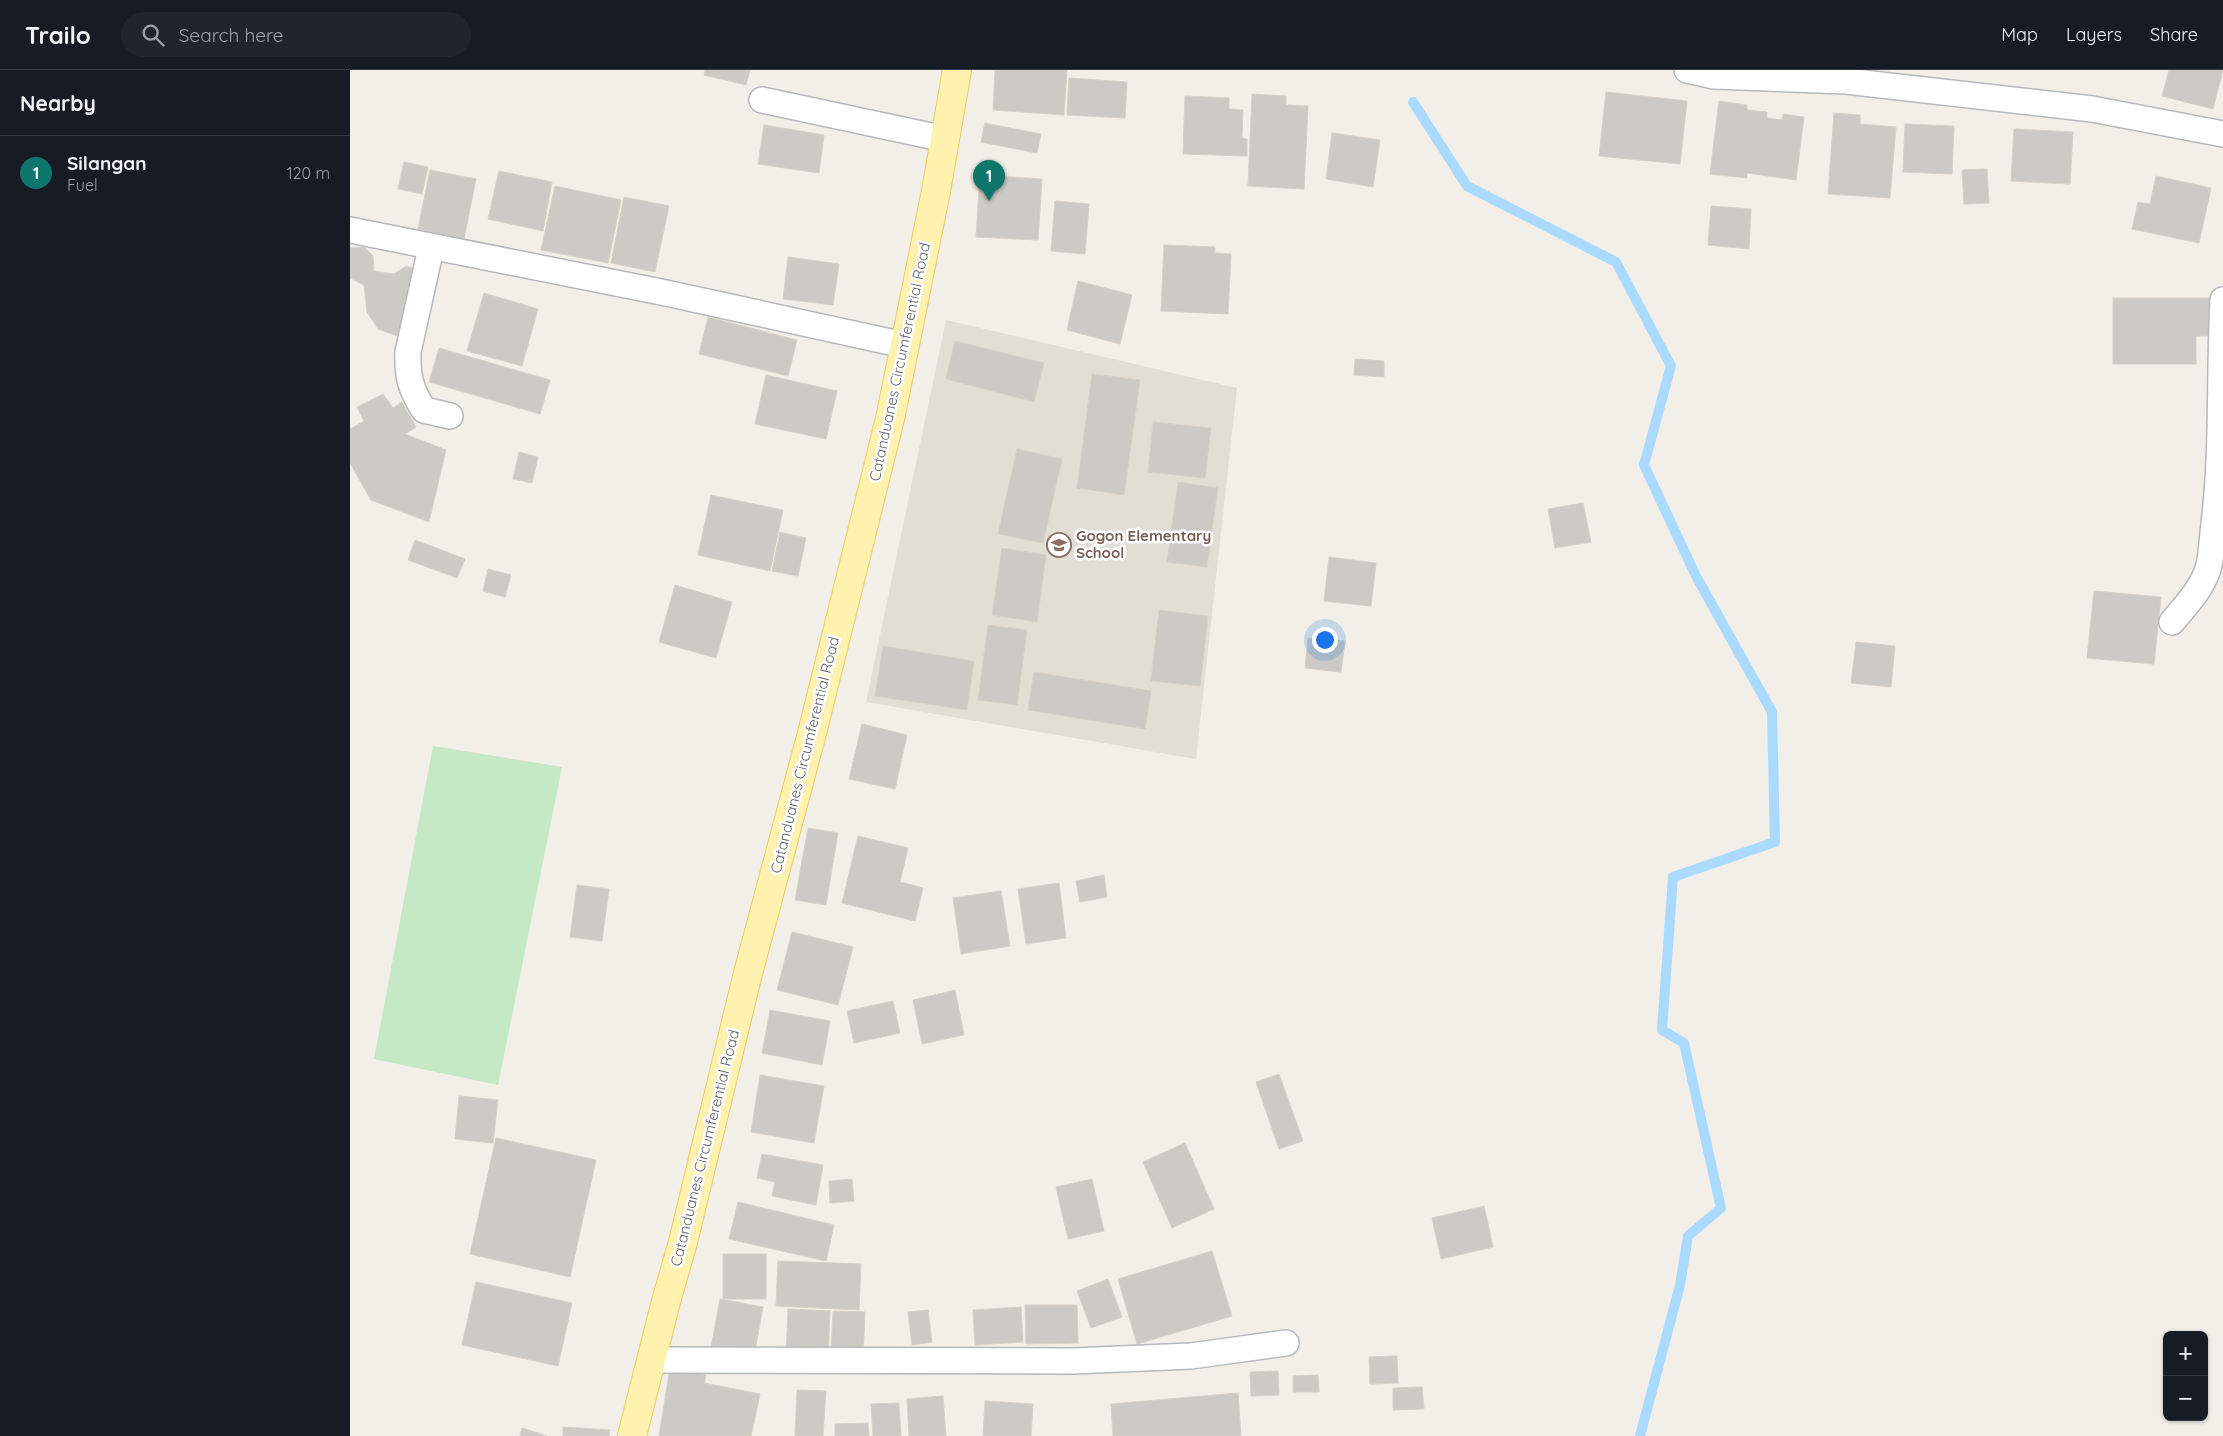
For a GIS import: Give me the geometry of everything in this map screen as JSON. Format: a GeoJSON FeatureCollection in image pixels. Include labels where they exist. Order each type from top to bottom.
{"type":"FeatureCollection","features":[{"type":"Feature","properties":{"kind":"main road","name":"Catanduanes Circumferential Road"},"geometry":{"type":"LineString","coordinates":[[632,1436],[683,1242],[747,977],[810,742],[888,428],[932,209],[957,70]]}},
{"type":"Feature","properties":{"kind":"street"},"geometry":{"type":"LineString","coordinates":[[1687,70],[1714,76],[1846,81],[2092,109],[2223,134]]}},
{"type":"Feature","properties":{"kind":"street"},"geometry":{"type":"LineString","coordinates":[[762,100],[945,139]]}},
{"type":"Feature","properties":{"kind":"street"},"geometry":{"type":"LineString","coordinates":[[350,230],[432,248],[666,293],[904,345]]}},
{"type":"Feature","properties":{"kind":"street"},"geometry":{"type":"LineString","coordinates":[[432,248],[408,352],[407,364],[412,391],[424,410],[450,416]]}},
{"type":"Feature","properties":{"kind":"street"},"geometry":{"type":"LineString","coordinates":[[2172,622],[2199,589],[2208,568],[2219,492],[2221,440],[2220,350],[2223,300]]}},
{"type":"Feature","properties":{"kind":"street"},"geometry":{"type":"LineString","coordinates":[[651,1360],[1073,1361],[1191,1356],[1286,1342]]}},
{"type":"Feature","properties":{"kind":"shaded area","name":"Gogon Elementary School"},"geometry":{"type":"Polygon","coordinates":[[[946,320],[1237,388],[1196,759],[866,702],[946,320]]]}},
{"type":"Feature","properties":{"kind":"green space"},"geometry":{"type":"Polygon","coordinates":[[[433,746],[562,767],[498,1085],[374,1059],[433,746]]]}},
{"type":"Feature","properties":{"kind":"building"},"geometry":{"type":"Polygon","coordinates":[[[705,70],[750,70],[746,85],[704,75],[705,70]]]}},
{"type":"Feature","properties":{"kind":"building"},"geometry":{"type":"Polygon","coordinates":[[[995,70],[1067,70],[1064,115],[993,110],[995,70]]]}},
{"type":"Feature","properties":{"kind":"building"},"geometry":{"type":"Polygon","coordinates":[[[2169,70],[2223,70],[2213,109],[2162,96],[2169,70]]]}},
{"type":"Feature","properties":{"kind":"building"},"geometry":{"type":"Polygon","coordinates":[[[1069,78],[1127,82],[1125,118],[1067,115],[1069,78]]]}},
{"type":"Feature","properties":{"kind":"building"},"geometry":{"type":"Polygon","coordinates":[[[1606,92],[1687,101],[1680,164],[1599,156],[1606,92]]]}},
{"type":"Feature","properties":{"kind":"building"},"geometry":{"type":"Polygon","coordinates":[[[1252,94],[1286,96],[1286,105],[1308,106],[1304,189],[1248,186],[1252,94]]]}},
{"type":"Feature","properties":{"kind":"building"},"geometry":{"type":"Polygon","coordinates":[[[1185,96],[1229,98],[1229,109],[1243,110],[1242,138],[1247,139],[1247,156],[1183,154],[1185,96]]]}},
{"type":"Feature","properties":{"kind":"building"},"geometry":{"type":"Polygon","coordinates":[[[1719,101],[1747,105],[1747,110],[1767,112],[1767,118],[1782,120],[1783,114],[1804,117],[1796,180],[1747,173],[1747,178],[1710,174],[1719,101]]]}},
{"type":"Feature","properties":{"kind":"building"},"geometry":{"type":"Polygon","coordinates":[[[1834,113],[1860,115],[1860,124],[1896,127],[1890,198],[1828,194],[1834,113]]]}},
{"type":"Feature","properties":{"kind":"building"},"geometry":{"type":"Polygon","coordinates":[[[985,123],[1041,134],[1037,153],[981,142],[985,123]]]}},
{"type":"Feature","properties":{"kind":"building"},"geometry":{"type":"Polygon","coordinates":[[[1905,124],[1954,126],[1952,174],[1903,172],[1905,124]]]}},
{"type":"Feature","properties":{"kind":"building"},"geometry":{"type":"Polygon","coordinates":[[[764,125],[824,135],[819,173],[758,164],[764,125]]]}},
{"type":"Feature","properties":{"kind":"building"},"geometry":{"type":"Polygon","coordinates":[[[2014,129],[2073,132],[2070,184],[2011,181],[2014,129]]]}},
{"type":"Feature","properties":{"kind":"building"},"geometry":{"type":"Polygon","coordinates":[[[1332,133],[1380,140],[1373,187],[1326,179],[1332,133]]]}},
{"type":"Feature","properties":{"kind":"building"},"geometry":{"type":"Polygon","coordinates":[[[404,162],[428,167],[422,194],[398,189],[404,162]]]}},
{"type":"Feature","properties":{"kind":"building"},"geometry":{"type":"Polygon","coordinates":[[[1987,169],[1989,203],[1964,204],[1962,170],[1987,169]]]}},
{"type":"Feature","properties":{"kind":"building"},"geometry":{"type":"Polygon","coordinates":[[[430,170],[476,179],[464,239],[418,229],[430,170]]]}},
{"type":"Feature","properties":{"kind":"building"},"geometry":{"type":"Polygon","coordinates":[[[499,171],[552,182],[543,231],[488,219],[499,171]]]}},
{"type":"Feature","properties":{"kind":"building"},"geometry":{"type":"Polygon","coordinates":[[[980,175],[1042,179],[1038,240],[976,237],[980,175]]]}},
{"type":"Feature","properties":{"kind":"building"},"geometry":{"type":"Polygon","coordinates":[[[2156,176],[2211,188],[2199,243],[2132,229],[2138,202],[2150,204],[2156,176]]]}},
{"type":"Feature","properties":{"kind":"building"},"geometry":{"type":"Polygon","coordinates":[[[555,186],[621,200],[608,263],[541,250],[555,186]]]}},
{"type":"Feature","properties":{"kind":"building"},"geometry":{"type":"Polygon","coordinates":[[[624,197],[669,206],[655,272],[611,263],[624,197]]]}},
{"type":"Feature","properties":{"kind":"building"},"geometry":{"type":"Polygon","coordinates":[[[1055,201],[1089,204],[1085,254],[1051,251],[1055,201]]]}},
{"type":"Feature","properties":{"kind":"building"},"geometry":{"type":"Polygon","coordinates":[[[1711,206],[1751,209],[1749,249],[1708,245],[1711,206]]]}},
{"type":"Feature","properties":{"kind":"building"},"geometry":{"type":"Polygon","coordinates":[[[1164,245],[1215,247],[1215,253],[1231,254],[1228,314],[1161,311],[1164,245]]]}},
{"type":"Feature","properties":{"kind":"building"},"geometry":{"type":"Polygon","coordinates":[[[364,247],[373,256],[374,271],[394,274],[406,266],[416,269],[397,336],[378,329],[367,312],[364,285],[350,278],[350,248],[364,247]]]}},
{"type":"Feature","properties":{"kind":"building"},"geometry":{"type":"Polygon","coordinates":[[[788,257],[839,264],[833,305],[783,299],[788,257]]]}},
{"type":"Feature","properties":{"kind":"building"},"geometry":{"type":"Polygon","coordinates":[[[1078,281],[1132,295],[1120,344],[1067,330],[1078,281]]]}},
{"type":"Feature","properties":{"kind":"building"},"geometry":{"type":"Polygon","coordinates":[[[484,293],[538,309],[522,366],[467,351],[484,293]]]}},
{"type":"Feature","properties":{"kind":"building"},"geometry":{"type":"Polygon","coordinates":[[[2113,298],[2212,298],[2211,336],[2196,336],[2196,364],[2113,364],[2113,298]]]}},
{"type":"Feature","properties":{"kind":"building"},"geometry":{"type":"Polygon","coordinates":[[[708,317],[797,340],[788,376],[699,354],[708,317]]]}},
{"type":"Feature","properties":{"kind":"building"},"geometry":{"type":"Polygon","coordinates":[[[955,341],[1044,363],[1034,402],[946,379],[955,341]]]}},
{"type":"Feature","properties":{"kind":"building"},"geometry":{"type":"Polygon","coordinates":[[[439,348],[550,380],[540,414],[429,382],[439,348]]]}},
{"type":"Feature","properties":{"kind":"building"},"geometry":{"type":"Polygon","coordinates":[[[1355,359],[1384,361],[1384,377],[1354,375],[1355,359]]]}},
{"type":"Feature","properties":{"kind":"building"},"geometry":{"type":"Polygon","coordinates":[[[1092,374],[1140,380],[1124,495],[1077,488],[1092,374]]]}},
{"type":"Feature","properties":{"kind":"building"},"geometry":{"type":"Polygon","coordinates":[[[766,375],[837,391],[826,439],[755,424],[766,375]]]}},
{"type":"Feature","properties":{"kind":"building"},"geometry":{"type":"Polygon","coordinates":[[[383,394],[393,408],[402,402],[416,427],[405,434],[446,450],[429,522],[371,500],[350,463],[350,429],[364,421],[357,407],[383,394]]]}},
{"type":"Feature","properties":{"kind":"building"},"geometry":{"type":"Polygon","coordinates":[[[1153,422],[1211,428],[1205,478],[1148,472],[1153,422]]]}},
{"type":"Feature","properties":{"kind":"building"},"geometry":{"type":"Polygon","coordinates":[[[1017,449],[1062,459],[1043,543],[998,534],[1017,449]]]}},
{"type":"Feature","properties":{"kind":"building"},"geometry":{"type":"Polygon","coordinates":[[[519,452],[538,457],[532,483],[513,479],[519,452]]]}},
{"type":"Feature","properties":{"kind":"building"},"geometry":{"type":"Polygon","coordinates":[[[1178,482],[1218,488],[1207,567],[1167,562],[1178,482]]]}},
{"type":"Feature","properties":{"kind":"building"},"geometry":{"type":"Polygon","coordinates":[[[711,495],[783,510],[770,571],[698,555],[711,495]]]}},
{"type":"Feature","properties":{"kind":"building"},"geometry":{"type":"Polygon","coordinates":[[[1583,503],[1591,542],[1555,548],[1548,509],[1583,503]]]}},
{"type":"Feature","properties":{"kind":"building"},"geometry":{"type":"Polygon","coordinates":[[[780,532],[806,538],[798,576],[772,571],[780,532]]]}},
{"type":"Feature","properties":{"kind":"building"},"geometry":{"type":"Polygon","coordinates":[[[415,540],[465,559],[457,578],[408,560],[415,540]]]}},
{"type":"Feature","properties":{"kind":"building"},"geometry":{"type":"Polygon","coordinates":[[[1002,548],[1046,555],[1037,622],[992,615],[1002,548]]]}},
{"type":"Feature","properties":{"kind":"building"},"geometry":{"type":"Polygon","coordinates":[[[1329,557],[1376,563],[1371,606],[1324,601],[1329,557]]]}},
{"type":"Feature","properties":{"kind":"building"},"geometry":{"type":"Polygon","coordinates":[[[488,569],[511,575],[505,597],[483,591],[488,569]]]}},
{"type":"Feature","properties":{"kind":"building"},"geometry":{"type":"Polygon","coordinates":[[[675,585],[732,602],[716,658],[659,642],[675,585]]]}},
{"type":"Feature","properties":{"kind":"building"},"geometry":{"type":"Polygon","coordinates":[[[2094,591],[2161,597],[2154,664],[2087,658],[2094,591]]]}},
{"type":"Feature","properties":{"kind":"building"},"geometry":{"type":"Polygon","coordinates":[[[1159,610],[1208,616],[1200,686],[1151,681],[1159,610]]]}},
{"type":"Feature","properties":{"kind":"building"},"geometry":{"type":"Polygon","coordinates":[[[988,625],[1027,630],[1017,705],[978,700],[988,625]]]}},
{"type":"Feature","properties":{"kind":"building"},"geometry":{"type":"Polygon","coordinates":[[[1308,638],[1345,641],[1341,672],[1305,668],[1308,638]]]}},
{"type":"Feature","properties":{"kind":"building"},"geometry":{"type":"Polygon","coordinates":[[[1856,642],[1895,646],[1891,687],[1851,683],[1856,642]]]}},
{"type":"Feature","properties":{"kind":"building"},"geometry":{"type":"Polygon","coordinates":[[[883,646],[974,661],[967,710],[875,696],[883,646]]]}},
{"type":"Feature","properties":{"kind":"building"},"geometry":{"type":"Polygon","coordinates":[[[1034,672],[1151,691],[1145,729],[1028,710],[1034,672]]]}},
{"type":"Feature","properties":{"kind":"building"},"geometry":{"type":"Polygon","coordinates":[[[862,724],[907,735],[895,789],[849,779],[862,724]]]}},
{"type":"Feature","properties":{"kind":"building"},"geometry":{"type":"Polygon","coordinates":[[[808,828],[838,833],[826,905],[795,900],[808,828]]]}},
{"type":"Feature","properties":{"kind":"building"},"geometry":{"type":"Polygon","coordinates":[[[858,836],[908,848],[900,882],[923,888],[915,921],[842,903],[858,836]]]}},
{"type":"Feature","properties":{"kind":"building"},"geometry":{"type":"Polygon","coordinates":[[[1104,875],[1107,897],[1080,902],[1076,881],[1104,875]]]}},
{"type":"Feature","properties":{"kind":"building"},"geometry":{"type":"Polygon","coordinates":[[[1059,883],[1066,938],[1026,944],[1018,889],[1059,883]]]}},
{"type":"Feature","properties":{"kind":"building"},"geometry":{"type":"Polygon","coordinates":[[[577,885],[609,889],[602,941],[570,937],[577,885]]]}},
{"type":"Feature","properties":{"kind":"building"},"geometry":{"type":"Polygon","coordinates":[[[1001,891],[1010,946],[961,954],[953,898],[1001,891]]]}},
{"type":"Feature","properties":{"kind":"building"},"geometry":{"type":"Polygon","coordinates":[[[792,932],[853,947],[838,1005],[777,990],[792,932]]]}},
{"type":"Feature","properties":{"kind":"building"},"geometry":{"type":"Polygon","coordinates":[[[955,990],[964,1035],[922,1044],[913,1000],[955,990]]]}},
{"type":"Feature","properties":{"kind":"building"},"geometry":{"type":"Polygon","coordinates":[[[893,1001],[900,1033],[854,1043],[847,1011],[893,1001]]]}},
{"type":"Feature","properties":{"kind":"building"},"geometry":{"type":"Polygon","coordinates":[[[770,1010],[830,1021],[822,1065],[762,1053],[770,1010]]]}},
{"type":"Feature","properties":{"kind":"building"},"geometry":{"type":"Polygon","coordinates":[[[1279,1074],[1303,1141],[1279,1149],[1256,1082],[1279,1074]]]}},
{"type":"Feature","properties":{"kind":"building"},"geometry":{"type":"Polygon","coordinates":[[[760,1075],[824,1086],[814,1143],[751,1132],[760,1075]]]}},
{"type":"Feature","properties":{"kind":"building"},"geometry":{"type":"Polygon","coordinates":[[[459,1096],[498,1100],[493,1143],[455,1139],[459,1096]]]}},
{"type":"Feature","properties":{"kind":"building"},"geometry":{"type":"Polygon","coordinates":[[[496,1138],[596,1160],[570,1277],[470,1254],[496,1138]]]}},
{"type":"Feature","properties":{"kind":"building"},"geometry":{"type":"Polygon","coordinates":[[[1185,1143],[1214,1209],[1172,1228],[1143,1162],[1185,1143]]]}},
{"type":"Feature","properties":{"kind":"building"},"geometry":{"type":"Polygon","coordinates":[[[762,1154],[823,1165],[816,1205],[772,1196],[775,1182],[757,1178],[762,1154]]]}},
{"type":"Feature","properties":{"kind":"building"},"geometry":{"type":"Polygon","coordinates":[[[852,1179],[854,1201],[830,1203],[829,1181],[852,1179]]]}},
{"type":"Feature","properties":{"kind":"building"},"geometry":{"type":"Polygon","coordinates":[[[1092,1179],[1104,1231],[1068,1239],[1056,1187],[1092,1179]]]}},
{"type":"Feature","properties":{"kind":"building"},"geometry":{"type":"Polygon","coordinates":[[[738,1202],[834,1225],[826,1261],[729,1239],[738,1202]]]}},
{"type":"Feature","properties":{"kind":"building"},"geometry":{"type":"Polygon","coordinates":[[[1484,1206],[1493,1247],[1441,1259],[1432,1218],[1484,1206]]]}},
{"type":"Feature","properties":{"kind":"building"},"geometry":{"type":"Polygon","coordinates":[[[1212,1251],[1232,1316],[1137,1344],[1118,1279],[1212,1251]]]}},
{"type":"Feature","properties":{"kind":"building"},"geometry":{"type":"Polygon","coordinates":[[[723,1254],[766,1254],[766,1299],[723,1299],[723,1254]]]}},
{"type":"Feature","properties":{"kind":"building"},"geometry":{"type":"Polygon","coordinates":[[[778,1261],[861,1264],[859,1310],[776,1306],[778,1261]]]}},
{"type":"Feature","properties":{"kind":"building"},"geometry":{"type":"Polygon","coordinates":[[[1108,1279],[1122,1317],[1091,1328],[1077,1291],[1108,1279]]]}},
{"type":"Feature","properties":{"kind":"building"},"geometry":{"type":"Polygon","coordinates":[[[476,1282],[572,1303],[558,1366],[462,1345],[476,1282]]]}},
{"type":"Feature","properties":{"kind":"building"},"geometry":{"type":"Polygon","coordinates":[[[720,1299],[763,1307],[754,1356],[711,1348],[720,1299]]]}},
{"type":"Feature","properties":{"kind":"building"},"geometry":{"type":"Polygon","coordinates":[[[1025,1305],[1077,1305],[1078,1343],[1026,1344],[1025,1305]]]}},
{"type":"Feature","properties":{"kind":"building"},"geometry":{"type":"Polygon","coordinates":[[[1021,1307],[1023,1342],[975,1345],[973,1310],[1021,1307]]]}},
{"type":"Feature","properties":{"kind":"building"},"geometry":{"type":"Polygon","coordinates":[[[788,1309],[830,1311],[828,1359],[786,1357],[788,1309]]]}},
{"type":"Feature","properties":{"kind":"building"},"geometry":{"type":"Polygon","coordinates":[[[928,1310],[932,1342],[912,1345],[908,1312],[928,1310]]]}},
{"type":"Feature","properties":{"kind":"building"},"geometry":{"type":"Polygon","coordinates":[[[833,1311],[865,1312],[863,1359],[831,1358],[833,1311]]]}},
{"type":"Feature","properties":{"kind":"building"},"geometry":{"type":"Polygon","coordinates":[[[1397,1356],[1398,1383],[1370,1384],[1369,1357],[1397,1356]]]}},
{"type":"Feature","properties":{"kind":"building"},"geometry":{"type":"Polygon","coordinates":[[[670,1368],[706,1375],[704,1383],[760,1394],[751,1436],[659,1436],[670,1368]]]}},
{"type":"Feature","properties":{"kind":"building"},"geometry":{"type":"Polygon","coordinates":[[[1278,1371],[1279,1395],[1251,1396],[1250,1372],[1278,1371]]]}},
{"type":"Feature","properties":{"kind":"building"},"geometry":{"type":"Polygon","coordinates":[[[1318,1375],[1319,1392],[1293,1392],[1293,1376],[1318,1375]]]}},
{"type":"Feature","properties":{"kind":"building"},"geometry":{"type":"Polygon","coordinates":[[[1422,1387],[1424,1409],[1393,1410],[1393,1388],[1422,1387]]]}},
{"type":"Feature","properties":{"kind":"building"},"geometry":{"type":"Polygon","coordinates":[[[797,1390],[826,1391],[823,1436],[795,1436],[797,1390]]]}},
{"type":"Feature","properties":{"kind":"building"},"geometry":{"type":"Polygon","coordinates":[[[1238,1393],[1241,1436],[1113,1436],[1111,1404],[1238,1393]]]}},
{"type":"Feature","properties":{"kind":"building"},"geometry":{"type":"Polygon","coordinates":[[[943,1396],[946,1436],[909,1436],[907,1399],[943,1396]]]}},
{"type":"Feature","properties":{"kind":"building"},"geometry":{"type":"Polygon","coordinates":[[[985,1401],[1033,1404],[1031,1436],[983,1436],[985,1401]]]}},
{"type":"Feature","properties":{"kind":"building"},"geometry":{"type":"Polygon","coordinates":[[[899,1403],[901,1436],[873,1436],[871,1404],[899,1403]]]}},
{"type":"Feature","properties":{"kind":"building"},"geometry":{"type":"Polygon","coordinates":[[[868,1423],[869,1436],[835,1436],[835,1424],[868,1423]]]}},
{"type":"Feature","properties":{"kind":"building"},"geometry":{"type":"Polygon","coordinates":[[[563,1427],[610,1430],[609,1436],[563,1436],[563,1427]]]}},
{"type":"Feature","properties":{"kind":"building"},"geometry":{"type":"Polygon","coordinates":[[[522,1428],[547,1436],[520,1436],[522,1428]]]}},
{"type":"Feature","properties":{"kind":"waterway"},"geometry":{"type":"LineString","coordinates":[[1413,102],[1467,186],[1616,262],[1671,366],[1644,465],[1696,576],[1772,712],[1775,842],[1673,877],[1662,1030],[1684,1043],[1721,1208],[1688,1236],[1680,1285],[1640,1436]]}},
{"type":"Feature","properties":{"kind":"place","name":"Silangan"},"geometry":{"type":"Point","coordinates":[989,201]}},
{"type":"Feature","properties":{"kind":"place","name":"Gogon Elementary School"},"geometry":{"type":"Point","coordinates":[1059,545]}}]}
